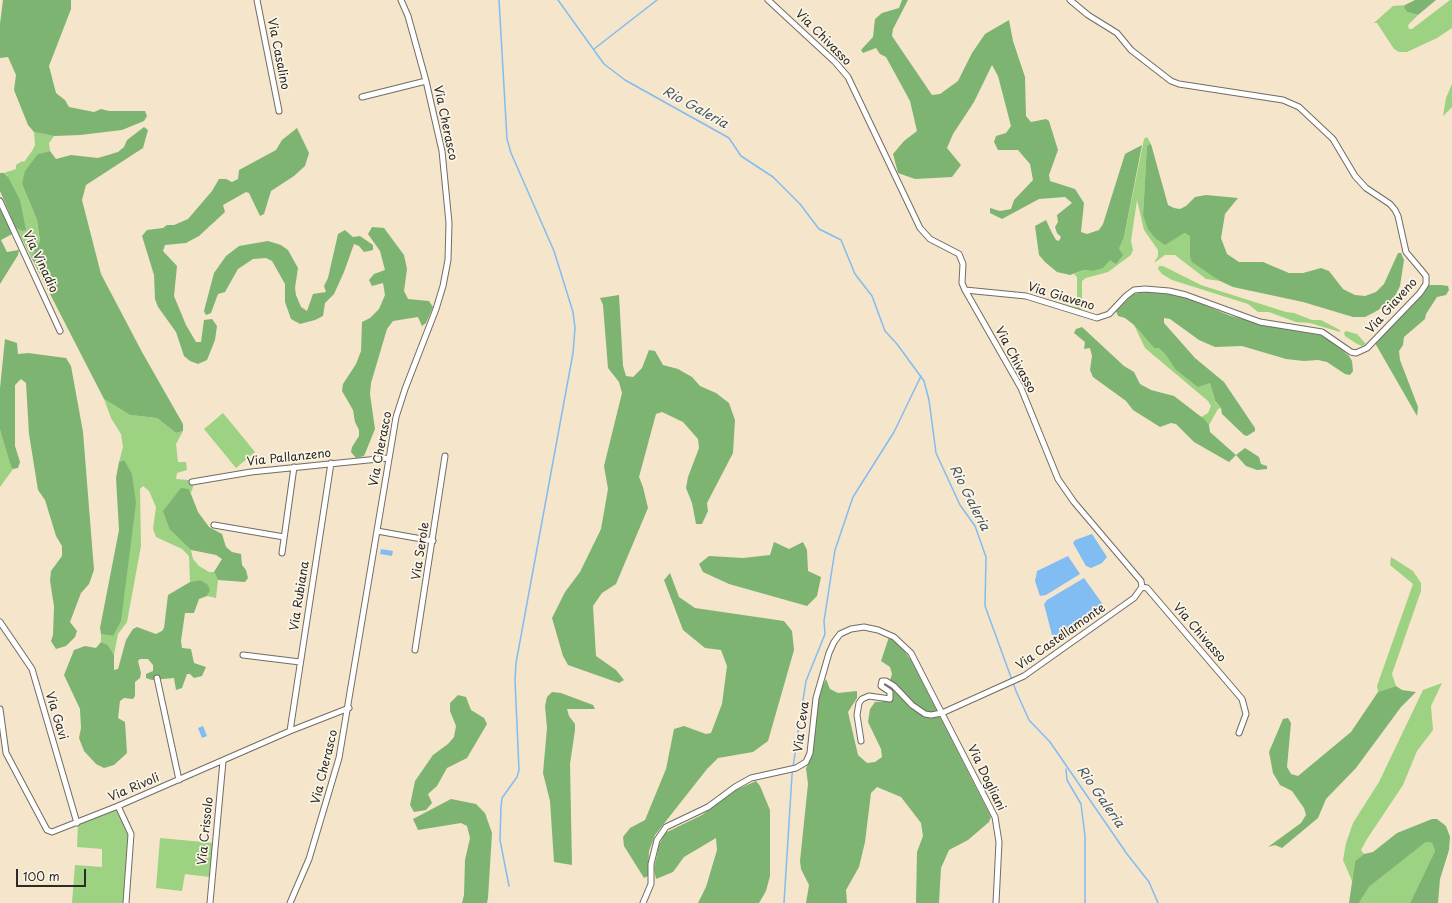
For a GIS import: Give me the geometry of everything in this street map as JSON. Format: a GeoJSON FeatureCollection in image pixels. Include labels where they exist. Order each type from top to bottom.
{"type":"FeatureCollection","features":[{"type":"Feature","properties":{"kind":"street","name":"Via Casalino"},"geometry":{"type":"LineString","coordinates":[[257,0],[279,111]]}},
{"type":"Feature","properties":{"kind":"street","name":"Via Cherasco"},"geometry":{"type":"LineString","coordinates":[[290,903],[309,859],[328,800],[339,758],[349,708],[388,458],[400,403],[436,309],[443,286],[448,260],[449,223],[445,175],[439,137],[426,81],[408,16],[401,0]]}},
{"type":"Feature","properties":{"kind":"street","name":"Via Chivasso"},"geometry":{"type":"LineString","coordinates":[[768,0],[835,62],[848,77],[920,228],[930,239],[959,254],[963,264],[962,283],[965,290],[1021,388],[1058,479],[1074,502],[1141,581],[1142,587],[1147,588],[1242,699],[1246,714],[1239,733]]}},
{"type":"Feature","properties":{"kind":"street","name":"Via Giaveno"},"geometry":{"type":"LineString","coordinates":[[965,290],[1026,296],[1097,318],[1109,314],[1126,296],[1134,290],[1145,288],[1169,291],[1186,295],[1260,322],[1319,331],[1330,336],[1351,352],[1356,353],[1367,348],[1420,293],[1426,284],[1426,276],[1406,252],[1398,216],[1395,210],[1390,204],[1366,188],[1355,176],[1333,139],[1299,107],[1283,100],[1179,84],[1171,81],[1131,50],[1117,33],[1088,15],[1070,0]]}},
{"type":"Feature","properties":{"kind":"street"},"geometry":{"type":"LineString","coordinates":[[362,97],[426,81]]}},
{"type":"Feature","properties":{"kind":"street","name":"Via Vinadio"},"geometry":{"type":"LineString","coordinates":[[0,201],[60,331]]}},
{"type":"Feature","properties":{"kind":"street","name":"Via Serole"},"geometry":{"type":"LineString","coordinates":[[415,650],[445,456]]}},
{"type":"Feature","properties":{"kind":"street","name":"Via Pallanzeno"},"geometry":{"type":"LineString","coordinates":[[192,482],[251,472],[388,458]]}},
{"type":"Feature","properties":{"kind":"street","name":"Via Rubiana"},"geometry":{"type":"LineString","coordinates":[[290,731],[330,463]]}},
{"type":"Feature","properties":{"kind":"street"},"geometry":{"type":"LineString","coordinates":[[282,553],[294,467]]}},
{"type":"Feature","properties":{"kind":"street"},"geometry":{"type":"LineString","coordinates":[[214,525],[284,536]]}},
{"type":"Feature","properties":{"kind":"street"},"geometry":{"type":"LineString","coordinates":[[377,531],[433,541]]}},
{"type":"Feature","properties":{"kind":"street","name":"Via Castellamonte"},"geometry":{"type":"LineString","coordinates":[[861,741],[857,715],[859,703],[862,699],[868,696],[890,699],[891,696],[889,691],[881,685],[882,681],[886,681],[894,686],[912,705],[925,714],[932,715],[942,713],[1024,676],[1134,598],[1142,587]]}},
{"type":"Feature","properties":{"kind":"street","name":"Via Gavi"},"geometry":{"type":"LineString","coordinates":[[0,622],[32,669],[77,823]]}},
{"type":"Feature","properties":{"kind":"street","name":"Via Ceva"},"geometry":{"type":"LineString","coordinates":[[643,903],[651,884],[651,864],[656,840],[666,827],[708,807],[735,787],[751,778],[798,768],[806,762],[809,756],[816,698],[829,653],[836,638],[851,629],[864,627],[873,628],[887,633],[902,643],[914,658],[942,713]]}},
{"type":"Feature","properties":{"kind":"street"},"geometry":{"type":"LineString","coordinates":[[243,655],[300,662]]}},
{"type":"Feature","properties":{"kind":"street"},"geometry":{"type":"LineString","coordinates":[[157,678],[179,780]]}},
{"type":"Feature","properties":{"kind":"street","name":"Via Rivoli"},"geometry":{"type":"LineString","coordinates":[[0,709],[6,753],[48,831],[53,832],[224,761],[290,731],[349,708]]}},
{"type":"Feature","properties":{"kind":"street","name":"Via Dogliani"},"geometry":{"type":"LineString","coordinates":[[942,713],[995,817],[1000,842],[996,903]]}},
{"type":"Feature","properties":{"kind":"street","name":"Via Crissolo"},"geometry":{"type":"LineString","coordinates":[[210,903],[224,761]]}},
{"type":"Feature","properties":{"kind":"street"},"geometry":{"type":"LineString","coordinates":[[118,806],[132,834],[126,903]]}},
{"type":"Feature","properties":{"kind":"green space"},"geometry":{"type":"Polygon","coordinates":[[[3,0],[71,0],[71,9],[49,66],[56,93],[65,100],[69,107],[94,112],[101,109],[109,111],[145,111],[147,116],[144,121],[122,130],[80,135],[54,136],[34,132],[28,125],[14,90],[16,75],[8,57],[0,58],[0,24],[3,0]]]}},
{"type":"Feature","properties":{"kind":"green space"},"geometry":{"type":"Polygon","coordinates":[[[902,0],[908,0],[893,29],[892,36],[932,95],[940,94],[958,81],[972,53],[985,34],[1009,20],[1013,41],[1025,77],[1026,116],[1031,122],[1046,119],[1049,121],[1058,150],[1049,175],[1050,181],[1075,189],[1084,203],[1081,232],[1087,234],[1099,230],[1103,224],[1125,154],[1142,145],[1124,237],[1119,249],[1123,255],[1116,264],[1110,260],[1103,268],[1092,271],[1084,270],[1070,275],[1057,272],[1039,255],[1035,226],[1046,220],[1056,240],[1059,241],[1061,237],[1057,233],[1055,227],[1058,222],[1057,215],[1072,203],[1065,197],[1039,199],[1002,219],[990,213],[990,208],[1000,211],[1011,209],[1014,200],[1033,180],[1030,164],[1018,150],[998,150],[994,142],[996,136],[1006,133],[1011,126],[998,76],[992,65],[974,102],[953,134],[947,148],[961,165],[952,177],[915,179],[898,173],[893,154],[904,141],[917,131],[910,101],[886,57],[880,54],[876,48],[863,53],[861,50],[873,37],[875,19],[882,13],[899,8],[902,0]]]}},
{"type":"Feature","properties":{"kind":"green space"},"geometry":{"type":"Polygon","coordinates":[[[1415,0],[1436,0],[1418,15],[1407,12],[1404,8],[1405,5],[1415,0]]]}},
{"type":"Feature","properties":{"kind":"green space"},"geometry":{"type":"Polygon","coordinates":[[[1452,0],[1452,28],[1437,38],[1407,52],[1399,52],[1394,49],[1377,23],[1374,23],[1367,29],[1393,6],[1405,5],[1404,8],[1407,12],[1418,15],[1408,25],[1409,29],[1412,29],[1452,0]]]}},
{"type":"Feature","properties":{"kind":"green space"},"geometry":{"type":"Polygon","coordinates":[[[1452,84],[1452,107],[1443,116],[1446,98],[1452,84]]]}},
{"type":"Feature","properties":{"kind":"green space"},"geometry":{"type":"Polygon","coordinates":[[[144,127],[148,130],[143,148],[86,185],[82,200],[101,274],[142,352],[183,424],[183,431],[176,433],[157,418],[130,415],[104,399],[31,257],[40,241],[37,220],[22,184],[25,171],[38,154],[50,151],[56,159],[71,155],[98,158],[118,152],[124,147],[127,140],[144,127]]]}},
{"type":"Feature","properties":{"kind":"green space"},"geometry":{"type":"Polygon","coordinates":[[[297,128],[309,153],[305,166],[294,176],[271,191],[264,214],[260,216],[249,193],[246,192],[223,205],[225,212],[199,236],[186,243],[165,245],[163,251],[177,266],[174,296],[186,325],[196,342],[201,342],[204,320],[212,319],[217,326],[215,340],[207,360],[198,364],[190,361],[184,356],[176,332],[158,307],[155,299],[154,275],[142,236],[147,230],[163,228],[167,225],[174,225],[188,219],[212,191],[219,179],[226,179],[232,182],[238,179],[239,170],[276,150],[282,140],[297,128]]]}},
{"type":"Feature","properties":{"kind":"green space"},"geometry":{"type":"Polygon","coordinates":[[[34,132],[54,136],[49,143],[50,151],[38,154],[22,184],[37,220],[40,241],[31,257],[16,228],[22,231],[7,175],[4,173],[16,169],[16,165],[22,161],[24,162],[35,145],[34,132]]]}},
{"type":"Feature","properties":{"kind":"green space"},"geometry":{"type":"Polygon","coordinates":[[[1147,137],[1151,144],[1147,147],[1143,215],[1190,236],[1190,256],[1220,281],[1206,279],[1175,255],[1165,255],[1154,263],[1158,256],[1158,250],[1144,230],[1137,200],[1131,241],[1133,250],[1131,255],[1108,272],[1086,278],[1082,281],[1082,309],[1081,310],[1040,298],[1075,307],[1077,305],[1077,277],[1074,274],[1084,270],[1092,271],[1119,249],[1124,237],[1144,139],[1147,137]]]}},
{"type":"Feature","properties":{"kind":"green space"},"geometry":{"type":"Polygon","coordinates":[[[1151,144],[1168,205],[1180,209],[1186,206],[1195,197],[1206,195],[1238,198],[1225,214],[1221,238],[1227,254],[1239,262],[1263,262],[1289,273],[1303,273],[1321,268],[1329,271],[1343,289],[1355,295],[1365,296],[1376,292],[1384,284],[1398,253],[1401,253],[1404,260],[1400,286],[1394,298],[1385,306],[1365,317],[1353,317],[1303,302],[1233,287],[1220,281],[1192,262],[1190,257],[1190,236],[1184,233],[1165,245],[1155,238],[1148,229],[1143,215],[1147,146],[1151,144]]]}},
{"type":"Feature","properties":{"kind":"green space"},"geometry":{"type":"Polygon","coordinates":[[[0,173],[4,173],[8,177],[20,200],[26,230],[22,231],[16,228],[0,191],[0,173]]]}},
{"type":"Feature","properties":{"kind":"green space"},"geometry":{"type":"Polygon","coordinates":[[[0,208],[14,233],[1,240],[7,252],[19,250],[18,255],[0,284],[0,208]]]}},
{"type":"Feature","properties":{"kind":"green space"},"geometry":{"type":"Polygon","coordinates":[[[372,227],[384,228],[404,255],[407,269],[404,291],[408,299],[429,301],[433,307],[426,323],[422,326],[418,317],[393,321],[387,329],[371,383],[370,394],[375,429],[364,456],[356,458],[351,452],[352,447],[359,436],[359,430],[355,422],[353,410],[342,391],[343,384],[356,364],[361,351],[362,322],[370,318],[379,309],[385,295],[383,283],[372,286],[369,280],[374,274],[385,270],[380,251],[368,234],[372,227]]]}},
{"type":"Feature","properties":{"kind":"green space"},"geometry":{"type":"Polygon","coordinates":[[[345,230],[353,237],[360,236],[373,245],[373,250],[364,252],[359,246],[354,244],[334,294],[325,303],[323,316],[300,324],[291,319],[285,302],[285,284],[272,261],[266,258],[253,259],[238,269],[225,292],[218,294],[211,313],[206,315],[204,311],[214,273],[226,256],[239,246],[268,241],[281,245],[288,250],[298,268],[295,288],[296,295],[301,307],[307,311],[313,294],[326,292],[324,286],[328,278],[338,234],[345,230]]]}},
{"type":"Feature","properties":{"kind":"green space"},"geometry":{"type":"Polygon","coordinates":[[[1159,266],[1163,266],[1201,285],[1286,312],[1294,313],[1312,320],[1321,320],[1340,330],[1340,332],[1310,323],[1296,322],[1269,312],[1258,312],[1248,304],[1172,280],[1162,274],[1158,269],[1159,266]]]}},
{"type":"Feature","properties":{"kind":"green space"},"geometry":{"type":"Polygon","coordinates":[[[1427,285],[1448,286],[1449,290],[1446,295],[1437,297],[1426,314],[1425,319],[1404,337],[1403,345],[1399,351],[1400,360],[1418,407],[1417,416],[1375,343],[1427,285]]]}},
{"type":"Feature","properties":{"kind":"green space"},"geometry":{"type":"Polygon","coordinates":[[[1153,291],[1187,298],[1231,316],[1280,328],[1320,335],[1335,344],[1349,356],[1352,361],[1353,371],[1350,375],[1345,374],[1327,362],[1318,360],[1304,361],[1286,359],[1242,346],[1215,347],[1199,340],[1170,319],[1164,318],[1164,323],[1195,358],[1224,382],[1255,428],[1255,431],[1247,436],[1244,435],[1222,414],[1221,408],[1215,401],[1210,383],[1198,387],[1175,369],[1165,354],[1159,348],[1154,348],[1134,325],[1125,318],[1118,316],[1116,311],[1133,294],[1153,291]]]}},
{"type":"Feature","properties":{"kind":"green space"},"geometry":{"type":"Polygon","coordinates":[[[619,295],[623,366],[626,376],[633,377],[642,368],[649,350],[655,351],[663,365],[678,369],[692,377],[700,386],[716,393],[729,403],[735,420],[733,453],[707,503],[708,511],[702,524],[696,524],[692,503],[686,488],[688,477],[699,448],[698,439],[683,422],[662,412],[656,414],[639,477],[648,508],[616,584],[602,593],[593,606],[596,656],[616,670],[624,680],[619,683],[568,665],[563,656],[552,618],[565,592],[580,572],[601,529],[608,489],[604,466],[622,393],[619,382],[608,368],[603,305],[600,298],[619,295]]]}},
{"type":"Feature","properties":{"kind":"green space"},"geometry":{"type":"Polygon","coordinates":[[[1134,325],[1154,348],[1159,347],[1175,369],[1202,384],[1210,383],[1215,402],[1221,408],[1218,409],[1209,425],[1201,417],[1208,413],[1211,406],[1208,401],[1145,348],[1134,325]]]}},
{"type":"Feature","properties":{"kind":"green space"},"geometry":{"type":"Polygon","coordinates":[[[1082,327],[1124,366],[1134,372],[1140,384],[1151,390],[1174,396],[1204,419],[1209,425],[1210,432],[1236,455],[1229,462],[1194,442],[1176,424],[1171,423],[1160,427],[1133,410],[1126,401],[1093,377],[1090,370],[1092,356],[1090,348],[1084,349],[1085,342],[1074,333],[1076,329],[1082,327]]]}},
{"type":"Feature","properties":{"kind":"green space"},"geometry":{"type":"Polygon","coordinates":[[[1346,331],[1357,334],[1366,344],[1362,346],[1357,344],[1345,336],[1344,333],[1346,331]]]}},
{"type":"Feature","properties":{"kind":"green space"},"geometry":{"type":"Polygon","coordinates":[[[5,339],[17,343],[18,354],[28,353],[66,358],[71,366],[83,432],[94,570],[89,584],[81,593],[70,622],[77,631],[75,637],[66,646],[56,649],[51,641],[53,635],[54,606],[50,581],[51,571],[62,556],[62,546],[56,536],[45,500],[38,490],[29,434],[26,383],[21,379],[15,385],[15,446],[20,462],[18,468],[13,469],[11,467],[0,430],[0,388],[5,339]]]}},
{"type":"Feature","properties":{"kind":"green space"},"geometry":{"type":"Polygon","coordinates":[[[104,399],[130,415],[157,418],[176,433],[183,431],[176,444],[178,462],[186,462],[187,470],[177,473],[176,479],[188,480],[194,484],[191,493],[189,489],[170,530],[191,550],[193,559],[199,566],[209,572],[214,572],[218,580],[216,598],[207,596],[210,591],[200,580],[190,582],[189,556],[182,549],[156,537],[153,529],[156,507],[149,491],[143,486],[140,489],[141,546],[127,622],[118,634],[114,655],[108,645],[101,642],[101,634],[113,636],[124,460],[119,462],[123,447],[121,434],[111,418],[104,399]]]}},
{"type":"Feature","properties":{"kind":"green space"},"geometry":{"type":"Polygon","coordinates":[[[223,413],[255,452],[236,468],[204,429],[223,413]]]}},
{"type":"Feature","properties":{"kind":"green space"},"geometry":{"type":"Polygon","coordinates":[[[0,430],[11,467],[13,469],[0,487],[0,430]]]}},
{"type":"Feature","properties":{"kind":"green space"},"geometry":{"type":"Polygon","coordinates":[[[1245,448],[1259,457],[1261,464],[1267,466],[1267,469],[1257,470],[1246,466],[1236,455],[1245,448]]]}},
{"type":"Feature","properties":{"kind":"green space"},"geometry":{"type":"Polygon","coordinates":[[[124,460],[132,474],[136,503],[121,621],[113,636],[101,634],[100,628],[119,530],[116,478],[119,462],[124,460]]]}},
{"type":"Feature","properties":{"kind":"green space"},"geometry":{"type":"Polygon","coordinates":[[[181,488],[189,489],[198,512],[209,527],[222,534],[226,547],[232,552],[241,554],[242,565],[246,570],[248,578],[245,582],[218,580],[214,572],[222,559],[216,555],[191,550],[170,530],[163,511],[181,488]]]}},
{"type":"Feature","properties":{"kind":"green space"},"geometry":{"type":"Polygon","coordinates":[[[774,542],[789,549],[803,542],[807,550],[808,571],[821,577],[817,596],[807,606],[729,584],[703,572],[699,564],[709,556],[743,558],[770,555],[774,542]]]}},
{"type":"Feature","properties":{"kind":"green space"},"geometry":{"type":"Polygon","coordinates":[[[1391,557],[1413,571],[1421,583],[1421,591],[1392,674],[1396,686],[1378,692],[1377,686],[1413,584],[1390,565],[1391,557]]]}},
{"type":"Feature","properties":{"kind":"green space"},"geometry":{"type":"Polygon","coordinates":[[[670,573],[679,597],[695,608],[784,621],[792,631],[794,650],[768,741],[753,752],[718,758],[707,769],[655,835],[649,851],[648,876],[644,878],[624,846],[623,837],[630,828],[645,820],[666,769],[674,729],[684,726],[706,734],[711,733],[722,704],[727,666],[721,650],[705,648],[683,630],[664,580],[670,573]]]}},
{"type":"Feature","properties":{"kind":"green space"},"geometry":{"type":"Polygon","coordinates":[[[200,580],[208,585],[210,591],[207,596],[199,599],[194,613],[185,613],[181,641],[182,648],[191,649],[194,663],[206,667],[202,676],[194,678],[190,674],[187,674],[182,688],[176,690],[174,678],[152,680],[146,678],[146,674],[153,671],[153,665],[148,659],[140,659],[138,661],[141,673],[140,678],[135,682],[135,696],[133,699],[124,698],[120,701],[118,718],[125,722],[127,753],[114,765],[104,768],[96,764],[84,751],[79,738],[81,728],[80,709],[64,675],[74,650],[85,646],[96,648],[101,642],[108,645],[114,655],[114,670],[118,669],[126,640],[133,629],[137,627],[156,634],[162,631],[164,628],[168,595],[190,582],[200,580]]]}},
{"type":"Feature","properties":{"kind":"green space"},"geometry":{"type":"Polygon","coordinates":[[[889,637],[900,645],[911,660],[991,817],[989,822],[968,840],[949,850],[941,868],[939,903],[916,903],[917,852],[923,836],[921,823],[901,797],[877,787],[871,793],[865,842],[859,867],[846,890],[847,903],[806,903],[809,885],[801,869],[800,861],[808,784],[806,768],[812,756],[817,699],[826,679],[830,689],[838,693],[857,691],[857,698],[848,712],[858,755],[867,763],[875,762],[882,757],[881,749],[868,722],[870,709],[875,702],[890,701],[893,694],[888,687],[892,674],[890,667],[881,661],[889,637]]]}},
{"type":"Feature","properties":{"kind":"green space"},"geometry":{"type":"Polygon","coordinates":[[[1442,683],[1431,706],[1433,730],[1417,751],[1403,785],[1367,839],[1361,850],[1364,854],[1355,861],[1352,881],[1343,860],[1346,843],[1353,823],[1379,782],[1423,690],[1442,683]]]}},
{"type":"Feature","properties":{"kind":"green space"},"geometry":{"type":"Polygon","coordinates":[[[1396,686],[1402,690],[1416,692],[1401,707],[1356,768],[1326,799],[1318,818],[1282,848],[1275,845],[1268,847],[1301,823],[1306,815],[1304,808],[1292,791],[1280,785],[1273,773],[1269,752],[1283,719],[1288,718],[1291,723],[1287,767],[1291,774],[1298,776],[1351,732],[1378,692],[1396,686]]]}},
{"type":"Feature","properties":{"kind":"green space"},"geometry":{"type":"Polygon","coordinates":[[[552,692],[561,693],[593,705],[595,709],[567,709],[569,716],[575,724],[570,764],[572,865],[554,862],[550,801],[543,773],[547,728],[545,706],[547,697],[552,692]]]}},
{"type":"Feature","properties":{"kind":"green space"},"geometry":{"type":"Polygon","coordinates":[[[458,695],[466,697],[471,710],[484,718],[487,724],[467,758],[447,768],[437,786],[428,794],[432,803],[426,810],[414,812],[410,805],[415,781],[433,755],[448,744],[454,737],[456,726],[450,711],[450,703],[458,695]]]}},
{"type":"Feature","properties":{"kind":"green space"},"geometry":{"type":"Polygon","coordinates":[[[756,781],[760,786],[770,810],[770,876],[766,891],[759,903],[698,903],[706,887],[717,850],[716,838],[684,857],[673,872],[656,879],[654,869],[659,845],[665,833],[702,815],[736,790],[756,781]]]}},
{"type":"Feature","properties":{"kind":"green space"},"geometry":{"type":"Polygon","coordinates":[[[451,799],[476,804],[485,813],[492,833],[487,903],[462,903],[464,895],[465,860],[470,838],[467,826],[461,823],[418,830],[413,819],[451,799]]]}},
{"type":"Feature","properties":{"kind":"green space"},"geometry":{"type":"Polygon","coordinates":[[[117,809],[129,832],[123,903],[72,903],[75,865],[102,867],[102,849],[77,847],[78,824],[117,809]]]}},
{"type":"Feature","properties":{"kind":"green space"},"geometry":{"type":"Polygon","coordinates":[[[1432,819],[1437,819],[1446,826],[1450,837],[1449,850],[1440,879],[1438,903],[1410,903],[1435,851],[1432,843],[1426,842],[1369,887],[1359,903],[1349,903],[1355,861],[1364,854],[1373,852],[1397,833],[1432,819]]]}},
{"type":"Feature","properties":{"kind":"green space"},"geometry":{"type":"Polygon","coordinates":[[[160,838],[214,843],[210,877],[185,874],[182,891],[156,888],[160,838]]]}},
{"type":"Feature","properties":{"kind":"green space"},"geometry":{"type":"Polygon","coordinates":[[[1426,842],[1432,843],[1435,851],[1410,903],[1359,903],[1369,887],[1426,842]]]}},
{"type":"Feature","properties":{"kind":"water"},"geometry":{"type":"Polygon","coordinates":[[[1092,534],[1107,557],[1102,563],[1091,568],[1086,566],[1073,543],[1075,540],[1092,534]]]}},
{"type":"Feature","properties":{"kind":"water"},"geometry":{"type":"Polygon","coordinates":[[[381,549],[393,551],[392,556],[380,554],[381,549]]]}},
{"type":"Feature","properties":{"kind":"water"},"geometry":{"type":"Polygon","coordinates":[[[1068,556],[1080,574],[1046,595],[1040,596],[1035,581],[1037,571],[1068,556]]]}},
{"type":"Feature","properties":{"kind":"water"},"geometry":{"type":"Polygon","coordinates":[[[1084,578],[1104,606],[1062,638],[1056,639],[1052,635],[1044,604],[1047,600],[1084,578]]]}},
{"type":"Feature","properties":{"kind":"water"},"geometry":{"type":"Polygon","coordinates":[[[203,726],[207,736],[202,738],[198,728],[203,726]]]}},
{"type":"Feature","properties":{"kind":"waterway"},"geometry":{"type":"LineString","coordinates":[[499,0],[507,139],[511,153],[554,251],[573,312],[575,328],[573,353],[516,663],[515,680],[519,770],[517,777],[502,798],[501,807],[500,840],[509,886]]}},
{"type":"Feature","properties":{"kind":"waterway","name":"Rio Galeria"},"geometry":{"type":"LineString","coordinates":[[558,0],[604,64],[625,80],[729,138],[741,156],[773,177],[800,204],[819,229],[841,240],[855,274],[872,296],[885,331],[897,344],[924,381],[929,400],[936,453],[960,505],[975,526],[986,557],[985,606],[1016,691],[1029,720],[1050,742],[1127,854],[1149,882],[1158,903]]}},
{"type":"Feature","properties":{"kind":"waterway"},"geometry":{"type":"LineString","coordinates":[[594,49],[657,0]]}},
{"type":"Feature","properties":{"kind":"waterway"},"geometry":{"type":"LineString","coordinates":[[784,903],[792,775],[798,732],[806,681],[825,634],[824,621],[835,550],[853,497],[894,432],[921,376]]}},
{"type":"Feature","properties":{"kind":"waterway"},"geometry":{"type":"LineString","coordinates":[[1066,769],[1067,780],[1081,804],[1085,836],[1085,903]]}}]}
